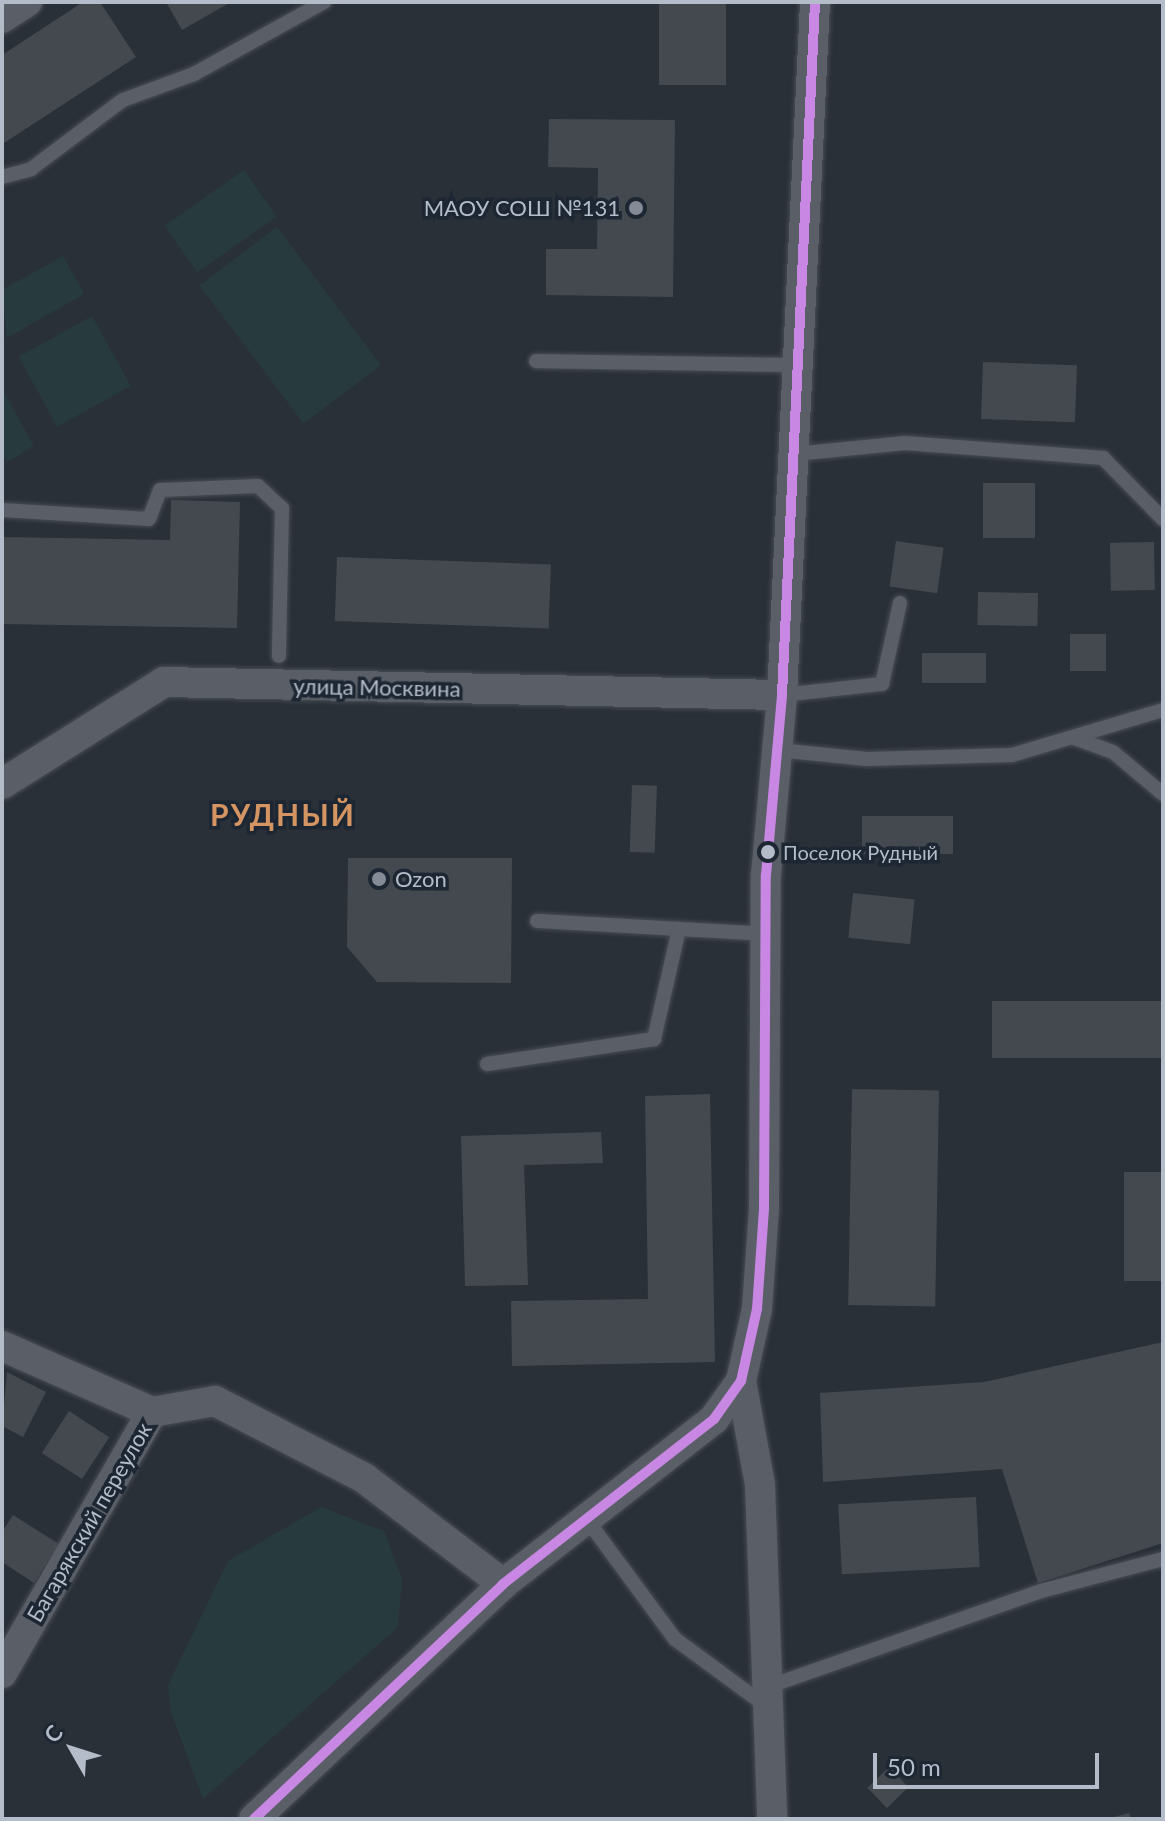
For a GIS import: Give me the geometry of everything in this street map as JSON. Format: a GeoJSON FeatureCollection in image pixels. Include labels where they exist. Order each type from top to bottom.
{"type":"FeatureCollection","features":[{"type":"Feature","properties":{"kind":"street"},"geometry":{"type":"LineString","coordinates":[[2,18],[27,2]]}},
{"type":"Feature","properties":{"kind":"street"},"geometry":{"type":"LineString","coordinates":[[254,1819],[503,1584],[714,1419],[741,1381],[757,1309],[764,1208],[766,934],[795,454],[815,2]]}},
{"type":"Feature","properties":{"kind":"street","name":"улица Москвина"},"geometry":{"type":"LineString","coordinates":[[2,784],[164,682],[782,695]]}},
{"type":"Feature","properties":{"kind":"street"},"geometry":{"type":"LineString","coordinates":[[2,1346],[152,1412],[215,1401],[364,1478],[503,1584]]}},
{"type":"Feature","properties":{"kind":"street"},"geometry":{"type":"LineString","coordinates":[[741,1381],[760,1485],[772,1819]]}},
{"type":"Feature","properties":{"kind":"street","name":"Багарякский переулок"},"geometry":{"type":"LineString","coordinates":[[2,1673],[152,1412]]}},
{"type":"Feature","properties":{"kind":"lane"},"geometry":{"type":"LineString","coordinates":[[2,177],[31,169],[123,100],[194,74],[324,2]]}},
{"type":"Feature","properties":{"kind":"lane"},"geometry":{"type":"LineString","coordinates":[[536,361],[799,365]]}},
{"type":"Feature","properties":{"kind":"lane"},"geometry":{"type":"LineString","coordinates":[[795,454],[905,443],[1103,458],[1163,519]]}},
{"type":"Feature","properties":{"kind":"lane"},"geometry":{"type":"LineString","coordinates":[[2,510],[149,519],[160,490],[258,486],[282,508],[279,656]]}},
{"type":"Feature","properties":{"kind":"lane"},"geometry":{"type":"LineString","coordinates":[[782,695],[882,684],[900,603]]}},
{"type":"Feature","properties":{"kind":"lane"},"geometry":{"type":"LineString","coordinates":[[778,750],[867,759],[1012,755],[1163,710]]}},
{"type":"Feature","properties":{"kind":"lane"},"geometry":{"type":"LineString","coordinates":[[1074,738],[1113,752],[1163,794]]}},
{"type":"Feature","properties":{"kind":"lane"},"geometry":{"type":"LineString","coordinates":[[537,921],[766,934]]}},
{"type":"Feature","properties":{"kind":"lane"},"geometry":{"type":"LineString","coordinates":[[487,1064],[654,1039],[679,929]]}},
{"type":"Feature","properties":{"kind":"lane"},"geometry":{"type":"LineString","coordinates":[[585,1517],[675,1639],[770,1697],[1013,1600],[1163,1559]]}},
{"type":"Feature","properties":{"kind":"green space"},"geometry":{"type":"Polygon","coordinates":[[[244,170],[277,217],[197,272],[165,226],[244,170]]]}},
{"type":"Feature","properties":{"kind":"green space"},"geometry":{"type":"Polygon","coordinates":[[[277,227],[381,365],[304,424],[200,285],[277,227]]]}},
{"type":"Feature","properties":{"kind":"green space"},"geometry":{"type":"Polygon","coordinates":[[[63,256],[84,294],[7,338],[2,290],[63,256]]]}},
{"type":"Feature","properties":{"kind":"green space"},"geometry":{"type":"Polygon","coordinates":[[[92,316],[131,386],[57,427],[19,357],[92,316]]]}},
{"type":"Feature","properties":{"kind":"green space"},"geometry":{"type":"Polygon","coordinates":[[[2,389],[34,446],[7,462],[2,454],[2,389]]]}},
{"type":"Feature","properties":{"kind":"green space"},"geometry":{"type":"Polygon","coordinates":[[[321,1507],[384,1531],[402,1579],[398,1627],[203,1799],[170,1709],[168,1685],[228,1561],[321,1507]]]}},
{"type":"Feature","properties":{"kind":"building"},"geometry":{"type":"Polygon","coordinates":[[[83,2],[100,2],[136,57],[4,143],[2,55],[83,2]]]}},
{"type":"Feature","properties":{"kind":"building"},"geometry":{"type":"Polygon","coordinates":[[[166,2],[231,2],[182,30],[166,2]]]}},
{"type":"Feature","properties":{"kind":"building"},"geometry":{"type":"Polygon","coordinates":[[[659,2],[726,2],[726,85],[659,85],[659,2]]]}},
{"type":"Feature","properties":{"kind":"building","name":"МАОУ СОШ №131"},"geometry":{"type":"Polygon","coordinates":[[[549,119],[675,120],[673,297],[546,295],[546,249],[597,249],[598,168],[548,167],[549,119]]]}},
{"type":"Feature","properties":{"kind":"building"},"geometry":{"type":"Polygon","coordinates":[[[983,362],[1077,365],[1075,422],[981,419],[983,362]]]}},
{"type":"Feature","properties":{"kind":"building"},"geometry":{"type":"Polygon","coordinates":[[[983,483],[1035,483],[1035,538],[983,538],[983,483]]]}},
{"type":"Feature","properties":{"kind":"building"},"geometry":{"type":"Polygon","coordinates":[[[171,500],[240,502],[237,628],[2,624],[2,537],[170,540],[171,500]]]}},
{"type":"Feature","properties":{"kind":"building"},"geometry":{"type":"Polygon","coordinates":[[[896,541],[944,548],[937,593],[890,587],[896,541]]]}},
{"type":"Feature","properties":{"kind":"building"},"geometry":{"type":"Polygon","coordinates":[[[1154,542],[1155,590],[1111,591],[1110,543],[1154,542]]]}},
{"type":"Feature","properties":{"kind":"building"},"geometry":{"type":"Polygon","coordinates":[[[337,557],[551,564],[549,628],[335,621],[337,557]]]}},
{"type":"Feature","properties":{"kind":"building"},"geometry":{"type":"Polygon","coordinates":[[[978,592],[1038,593],[1037,626],[977,625],[978,592]]]}},
{"type":"Feature","properties":{"kind":"building"},"geometry":{"type":"Polygon","coordinates":[[[1070,634],[1106,634],[1106,671],[1070,671],[1070,634]]]}},
{"type":"Feature","properties":{"kind":"building"},"geometry":{"type":"Polygon","coordinates":[[[922,653],[986,653],[986,683],[922,683],[922,653]]]}},
{"type":"Feature","properties":{"kind":"building"},"geometry":{"type":"Polygon","coordinates":[[[632,785],[657,786],[655,853],[630,852],[632,785]]]}},
{"type":"Feature","properties":{"kind":"building"},"geometry":{"type":"Polygon","coordinates":[[[862,816],[953,816],[953,854],[862,854],[862,816]]]}},
{"type":"Feature","properties":{"kind":"building"},"geometry":{"type":"Polygon","coordinates":[[[348,858],[512,858],[511,983],[377,982],[347,947],[348,858]]]}},
{"type":"Feature","properties":{"kind":"building"},"geometry":{"type":"Polygon","coordinates":[[[853,893],[915,899],[910,944],[848,938],[853,893]]]}},
{"type":"Feature","properties":{"kind":"building"},"geometry":{"type":"Polygon","coordinates":[[[992,1001],[1163,1001],[1163,1058],[992,1058],[992,1001]]]}},
{"type":"Feature","properties":{"kind":"building"},"geometry":{"type":"Polygon","coordinates":[[[852,1089],[939,1091],[935,1306],[848,1305],[852,1089]]]}},
{"type":"Feature","properties":{"kind":"building"},"geometry":{"type":"Polygon","coordinates":[[[710,1094],[715,1362],[512,1366],[511,1301],[648,1299],[645,1096],[710,1094]]]}},
{"type":"Feature","properties":{"kind":"building"},"geometry":{"type":"Polygon","coordinates":[[[601,1132],[603,1163],[524,1165],[528,1285],[465,1286],[461,1136],[601,1132]]]}},
{"type":"Feature","properties":{"kind":"building"},"geometry":{"type":"Polygon","coordinates":[[[1124,1172],[1163,1172],[1163,1281],[1124,1281],[1124,1172]]]}},
{"type":"Feature","properties":{"kind":"building"},"geometry":{"type":"Polygon","coordinates":[[[1163,1342],[1163,1543],[1038,1583],[1002,1469],[823,1482],[820,1393],[984,1382],[1163,1342]]]}},
{"type":"Feature","properties":{"kind":"building"},"geometry":{"type":"Polygon","coordinates":[[[7,1372],[46,1392],[23,1437],[2,1426],[7,1372]]]}},
{"type":"Feature","properties":{"kind":"building"},"geometry":{"type":"Polygon","coordinates":[[[69,1411],[109,1437],[82,1479],[42,1453],[69,1411]]]}},
{"type":"Feature","properties":{"kind":"building"},"geometry":{"type":"Polygon","coordinates":[[[976,1497],[980,1567],[842,1574],[838,1504],[976,1497]]]}},
{"type":"Feature","properties":{"kind":"building"},"geometry":{"type":"Polygon","coordinates":[[[13,1515],[59,1544],[34,1583],[2,1562],[2,1532],[13,1515]]]}},
{"type":"Feature","properties":{"kind":"building"},"geometry":{"type":"Polygon","coordinates":[[[889,1767],[908,1787],[887,1808],[867,1788],[889,1767]]]}},
{"type":"Feature","properties":{"kind":"building"},"geometry":{"type":"Polygon","coordinates":[[[1129,1813],[1131,1819],[1110,1819],[1110,1818],[1129,1813]]]}},
{"type":"Feature","properties":{"kind":"transit line"},"geometry":{"type":"LineString","coordinates":[[254,1819],[503,1584],[714,1419],[741,1381],[757,1309],[764,1208],[766,875],[782,695],[815,2]]}},
{"type":"Feature","properties":{"kind":"place","name":"МАОУ СОШ №131"},"geometry":{"type":"Point","coordinates":[636,208]}},
{"type":"Feature","properties":{"kind":"place","name":"Поселок Рудный"},"geometry":{"type":"Point","coordinates":[768,852]}},
{"type":"Feature","properties":{"kind":"place","name":"Ozon"},"geometry":{"type":"Point","coordinates":[379,879]}},
{"type":"Feature","properties":{"kind":"district","name":"РУДНЫЙ"},"geometry":{"type":"Point","coordinates":[283,814]}}]}
